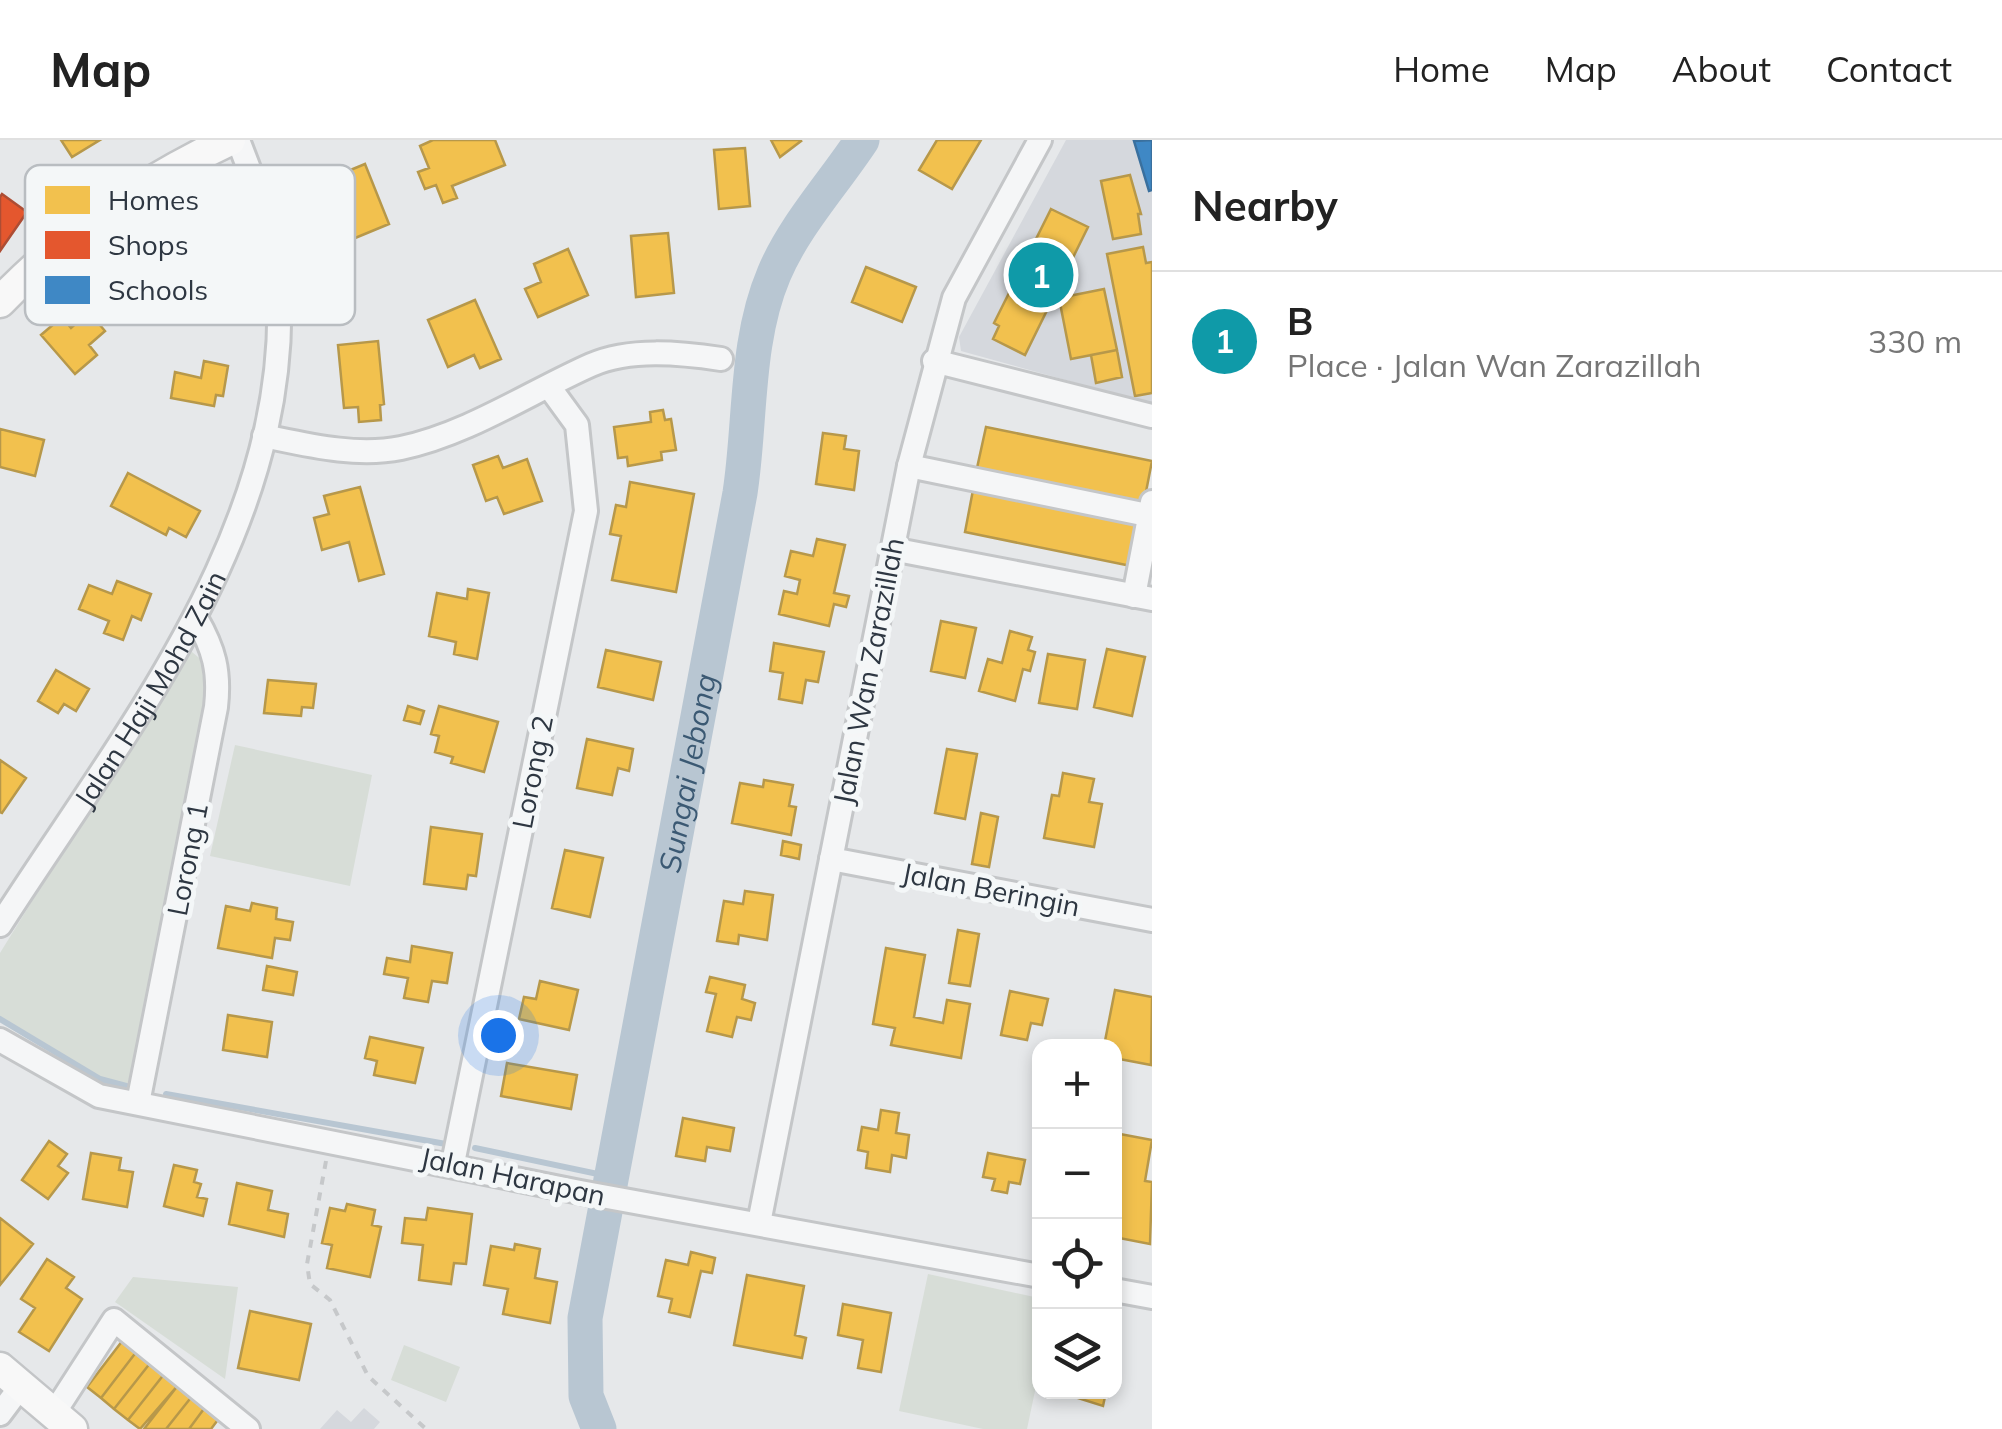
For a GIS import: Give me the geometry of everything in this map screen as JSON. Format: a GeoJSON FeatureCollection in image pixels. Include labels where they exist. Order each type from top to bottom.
{"type":"FeatureCollection","features":[{"type":"Feature","properties":{"kind":"main road"},"geometry":{"type":"LineString","coordinates":[[184,165],[230,140]]}},
{"type":"Feature","properties":{"kind":"main road"},"geometry":{"type":"LineString","coordinates":[[0,302],[25,278]]}},
{"type":"Feature","properties":{"kind":"main road"},"geometry":{"type":"LineString","coordinates":[[11,1377],[63,1421]]}},
{"type":"Feature","properties":{"kind":"street","name":"Jalan Haji Mohd Zain"},"geometry":{"type":"LineString","coordinates":[[238,140],[247,165]]}},
{"type":"Feature","properties":{"kind":"street","name":"Jalan Wan Zarazillah"},"geometry":{"type":"LineString","coordinates":[[759,1223],[908,466],[934,361],[965,273],[1040,140]]}},
{"type":"Feature","properties":{"kind":"street","name":"Jalan Haji Mohd Zain"},"geometry":{"type":"LineString","coordinates":[[0,925],[196,618],[242,508],[264,436],[272,400],[276,325]]}},
{"type":"Feature","properties":{"kind":"street"},"geometry":{"type":"LineString","coordinates":[[264,436],[316,447],[400,448],[550,388],[594,364],[678,353],[720,358]]}},
{"type":"Feature","properties":{"kind":"street"},"geometry":{"type":"LineString","coordinates":[[934,361],[1152,416]]}},
{"type":"Feature","properties":{"kind":"street","name":"Lorong 2"},"geometry":{"type":"LineString","coordinates":[[454,1163],[586,511],[577,425],[550,388]]}},
{"type":"Feature","properties":{"kind":"street"},"geometry":{"type":"LineString","coordinates":[[892,550],[1143,597],[1151,511],[908,466]]}},
{"type":"Feature","properties":{"kind":"street","name":"Lorong 1"},"geometry":{"type":"LineString","coordinates":[[138,1103],[220,675],[211,644],[196,618]]}},
{"type":"Feature","properties":{"kind":"street","name":"Jalan Beringin"},"geometry":{"type":"LineString","coordinates":[[830,859],[1152,920]]}},
{"type":"Feature","properties":{"kind":"street","name":"Jalan Harapan"},"geometry":{"type":"LineString","coordinates":[[0,1040],[86,1091],[138,1103],[454,1163],[580,1192],[1032,1274]]}},
{"type":"Feature","properties":{"kind":"street"},"geometry":{"type":"LineString","coordinates":[[1122,1291],[1152,1297]]}},
{"type":"Feature","properties":{"kind":"street"},"geometry":{"type":"LineString","coordinates":[[63,1421],[114,1320],[248,1429]]}},
{"type":"Feature","properties":{"kind":"street"},"geometry":{"type":"LineString","coordinates":[[0,1414],[11,1377]]}},
{"type":"Feature","properties":{"kind":"path"},"geometry":{"type":"LineString","coordinates":[[326,1159],[308,1264],[310,1284],[330,1300],[368,1376],[426,1429]]}},
{"type":"Feature","properties":{"kind":"shaded area"},"geometry":{"type":"Polygon","coordinates":[[[1066,140],[1152,140],[1152,404],[961,351],[959,337],[1066,140]]]}},
{"type":"Feature","properties":{"kind":"shaded area"},"geometry":{"type":"Polygon","coordinates":[[[192,652],[204,662],[206,689],[137,1054],[127,1085],[100,1077],[0,1018],[0,953],[184,655],[192,652]]]}},
{"type":"Feature","properties":{"kind":"shaded area"},"geometry":{"type":"Polygon","coordinates":[[[235,745],[372,775],[350,886],[210,856],[235,745]]]}},
{"type":"Feature","properties":{"kind":"shaded area"},"geometry":{"type":"Polygon","coordinates":[[[928,1274],[1032,1296],[1033,1399],[1027,1429],[983,1429],[899,1411],[928,1274]]]}},
{"type":"Feature","properties":{"kind":"shaded area"},"geometry":{"type":"Polygon","coordinates":[[[133,1277],[238,1287],[225,1379],[115,1302],[133,1277]]]}},
{"type":"Feature","properties":{"kind":"shaded area"},"geometry":{"type":"Polygon","coordinates":[[[404,1345],[460,1367],[446,1402],[391,1380],[404,1345]]]}},
{"type":"Feature","properties":{"kind":"shaded area"},"geometry":{"type":"Polygon","coordinates":[[[364,1408],[380,1422],[374,1429],[320,1429],[337,1410],[351,1422],[364,1408]]]}},
{"type":"Feature","properties":{"kind":"building: Homes"},"geometry":{"type":"Polygon","coordinates":[[[61,140],[100,140],[72,157],[61,140]]]}},
{"type":"Feature","properties":{"kind":"building: Homes"},"geometry":{"type":"Polygon","coordinates":[[[433,140],[495,140],[505,165],[452,186],[457,198],[443,203],[436,185],[425,189],[418,172],[429,168],[420,146],[433,140]]]}},
{"type":"Feature","properties":{"kind":"building: Homes"},"geometry":{"type":"Polygon","coordinates":[[[771,140],[800,140],[801,141],[780,157],[771,140]]]}},
{"type":"Feature","properties":{"kind":"building: Homes"},"geometry":{"type":"Polygon","coordinates":[[[937,140],[981,140],[952,189],[919,170],[937,140]]]}},
{"type":"Feature","properties":{"kind":"building: Homes"},"geometry":{"type":"Polygon","coordinates":[[[745,148],[750,206],[719,209],[714,150],[745,148]]]}},
{"type":"Feature","properties":{"kind":"building: Homes"},"geometry":{"type":"Polygon","coordinates":[[[365,164],[389,224],[355,238],[355,168],[365,164]]]}},
{"type":"Feature","properties":{"kind":"building: Homes"},"geometry":{"type":"Polygon","coordinates":[[[1130,175],[1141,214],[1141,234],[1113,239],[1101,181],[1130,175]]]}},
{"type":"Feature","properties":{"kind":"building: Homes"},"geometry":{"type":"Polygon","coordinates":[[[1051,209],[1088,227],[1025,355],[993,339],[999,326],[994,323],[1051,209]]]}},
{"type":"Feature","properties":{"kind":"building: Homes"},"geometry":{"type":"Polygon","coordinates":[[[668,233],[674,293],[636,297],[631,236],[668,233]]]}},
{"type":"Feature","properties":{"kind":"building: Homes"},"geometry":{"type":"Polygon","coordinates":[[[1143,247],[1146,263],[1152,262],[1152,393],[1135,396],[1107,254],[1143,247]]]}},
{"type":"Feature","properties":{"kind":"building: Homes"},"geometry":{"type":"Polygon","coordinates":[[[568,249],[588,295],[538,317],[525,289],[541,282],[534,264],[568,249]]]}},
{"type":"Feature","properties":{"kind":"building: Homes"},"geometry":{"type":"Polygon","coordinates":[[[866,267],[916,287],[902,322],[852,302],[866,267]]]}},
{"type":"Feature","properties":{"kind":"building: Homes"},"geometry":{"type":"Polygon","coordinates":[[[1104,289],[1117,350],[1071,359],[1059,298],[1104,289]]]}},
{"type":"Feature","properties":{"kind":"building: Homes"},"geometry":{"type":"Polygon","coordinates":[[[475,300],[501,359],[480,368],[474,355],[448,367],[428,320],[475,300]]]}},
{"type":"Feature","properties":{"kind":"building: Homes"},"geometry":{"type":"Polygon","coordinates":[[[53,325],[100,325],[105,331],[89,345],[97,355],[75,374],[41,335],[53,325]]]}},
{"type":"Feature","properties":{"kind":"building: Homes"},"geometry":{"type":"Polygon","coordinates":[[[378,341],[384,404],[380,405],[381,420],[359,422],[358,407],[344,408],[338,345],[378,341]]]}},
{"type":"Feature","properties":{"kind":"building: Homes"},"geometry":{"type":"Polygon","coordinates":[[[1117,350],[1122,377],[1096,383],[1091,355],[1117,350]]]}},
{"type":"Feature","properties":{"kind":"building: Homes"},"geometry":{"type":"Polygon","coordinates":[[[204,361],[228,366],[223,396],[216,395],[214,406],[171,398],[175,372],[201,378],[204,361]]]}},
{"type":"Feature","properties":{"kind":"building: Homes"},"geometry":{"type":"Polygon","coordinates":[[[663,410],[665,420],[671,419],[676,450],[661,452],[662,460],[628,466],[627,457],[618,458],[614,427],[651,422],[650,412],[663,410]]]}},
{"type":"Feature","properties":{"kind":"building: Homes"},"geometry":{"type":"Polygon","coordinates":[[[986,427],[1152,461],[1144,502],[977,468],[986,427]]]}},
{"type":"Feature","properties":{"kind":"building: Homes"},"geometry":{"type":"Polygon","coordinates":[[[0,429],[44,440],[35,476],[0,467],[0,429]]]}},
{"type":"Feature","properties":{"kind":"building: Homes"},"geometry":{"type":"Polygon","coordinates":[[[823,433],[846,436],[844,449],[859,451],[854,490],[816,484],[823,433]]]}},
{"type":"Feature","properties":{"kind":"building: Homes"},"geometry":{"type":"Polygon","coordinates":[[[498,456],[503,468],[527,459],[542,501],[504,514],[497,497],[486,501],[473,465],[498,456]]]}},
{"type":"Feature","properties":{"kind":"building: Homes"},"geometry":{"type":"Polygon","coordinates":[[[128,473],[200,511],[186,537],[169,528],[166,535],[111,506],[128,473]]]}},
{"type":"Feature","properties":{"kind":"building: Homes"},"geometry":{"type":"Polygon","coordinates":[[[630,482],[694,494],[676,592],[612,580],[621,536],[610,534],[616,505],[626,507],[630,482]]]}},
{"type":"Feature","properties":{"kind":"building: Homes"},"geometry":{"type":"Polygon","coordinates":[[[360,487],[384,574],[359,581],[349,542],[322,550],[314,518],[329,514],[324,496],[360,487]]]}},
{"type":"Feature","properties":{"kind":"building: Homes"},"geometry":{"type":"Polygon","coordinates":[[[973,490],[1139,524],[1131,566],[965,532],[973,490]]]}},
{"type":"Feature","properties":{"kind":"building: Homes"},"geometry":{"type":"Polygon","coordinates":[[[817,539],[845,545],[834,593],[849,596],[846,607],[834,604],[829,626],[779,614],[784,591],[797,594],[800,580],[785,576],[791,551],[813,556],[817,539]]]}},
{"type":"Feature","properties":{"kind":"building: Homes"},"geometry":{"type":"Polygon","coordinates":[[[117,581],[151,594],[141,620],[132,616],[123,640],[104,633],[109,621],[79,609],[89,585],[112,594],[117,581]]]}},
{"type":"Feature","properties":{"kind":"building: Homes"},"geometry":{"type":"Polygon","coordinates":[[[468,589],[489,593],[477,659],[454,654],[456,642],[429,636],[437,593],[467,599],[468,589]]]}},
{"type":"Feature","properties":{"kind":"building: Homes"},"geometry":{"type":"Polygon","coordinates":[[[941,621],[976,628],[965,678],[931,671],[941,621]]]}},
{"type":"Feature","properties":{"kind":"building: Homes"},"geometry":{"type":"Polygon","coordinates":[[[1010,631],[1032,637],[1028,650],[1035,652],[1030,671],[1023,669],[1015,701],[979,691],[988,659],[1002,663],[1010,631]]]}},
{"type":"Feature","properties":{"kind":"building: Homes"},"geometry":{"type":"Polygon","coordinates":[[[774,643],[824,652],[818,682],[806,680],[802,703],[779,699],[783,673],[770,671],[774,643]]]}},
{"type":"Feature","properties":{"kind":"building: Homes"},"geometry":{"type":"Polygon","coordinates":[[[1107,649],[1145,657],[1132,716],[1094,707],[1107,649]]]}},
{"type":"Feature","properties":{"kind":"building: Homes"},"geometry":{"type":"Polygon","coordinates":[[[606,650],[661,662],[653,700],[598,687],[606,650]]]}},
{"type":"Feature","properties":{"kind":"building: Homes"},"geometry":{"type":"Polygon","coordinates":[[[1048,654],[1085,660],[1077,709],[1039,703],[1048,654]]]}},
{"type":"Feature","properties":{"kind":"building: Homes"},"geometry":{"type":"Polygon","coordinates":[[[56,670],[89,689],[76,711],[64,704],[58,713],[38,701],[56,670]]]}},
{"type":"Feature","properties":{"kind":"building: Homes"},"geometry":{"type":"Polygon","coordinates":[[[268,680],[316,684],[313,708],[302,707],[301,716],[264,713],[268,680]]]}},
{"type":"Feature","properties":{"kind":"building: Homes"},"geometry":{"type":"Polygon","coordinates":[[[408,706],[424,711],[420,724],[404,720],[408,706]]]}},
{"type":"Feature","properties":{"kind":"building: Homes"},"geometry":{"type":"Polygon","coordinates":[[[439,706],[498,722],[484,772],[451,763],[453,757],[435,752],[439,736],[431,734],[439,706]]]}},
{"type":"Feature","properties":{"kind":"building: Homes"},"geometry":{"type":"Polygon","coordinates":[[[587,739],[633,749],[629,771],[618,768],[612,795],[577,788],[587,739]]]}},
{"type":"Feature","properties":{"kind":"building: Homes"},"geometry":{"type":"Polygon","coordinates":[[[947,749],[977,754],[965,819],[935,813],[947,749]]]}},
{"type":"Feature","properties":{"kind":"building: Homes"},"geometry":{"type":"Polygon","coordinates":[[[0,760],[26,778],[2,813],[0,812],[0,760]]]}},
{"type":"Feature","properties":{"kind":"building: Homes"},"geometry":{"type":"Polygon","coordinates":[[[1063,773],[1094,779],[1089,802],[1102,804],[1094,847],[1044,838],[1052,795],[1059,796],[1063,773]]]}},
{"type":"Feature","properties":{"kind":"building: Homes"},"geometry":{"type":"Polygon","coordinates":[[[764,780],[793,785],[789,806],[796,807],[791,835],[732,823],[740,783],[763,787],[764,780]]]}},
{"type":"Feature","properties":{"kind":"building: Homes"},"geometry":{"type":"Polygon","coordinates":[[[981,813],[998,817],[989,867],[972,864],[981,813]]]}},
{"type":"Feature","properties":{"kind":"building: Homes"},"geometry":{"type":"Polygon","coordinates":[[[431,827],[482,834],[476,876],[468,875],[466,889],[424,884],[431,827]]]}},
{"type":"Feature","properties":{"kind":"building: Homes"},"geometry":{"type":"Polygon","coordinates":[[[783,841],[801,845],[799,859],[781,855],[783,841]]]}},
{"type":"Feature","properties":{"kind":"building: Homes"},"geometry":{"type":"Polygon","coordinates":[[[565,850],[603,858],[590,917],[552,908],[565,850]]]}},
{"type":"Feature","properties":{"kind":"building: Homes"},"geometry":{"type":"Polygon","coordinates":[[[745,891],[773,895],[767,940],[739,935],[738,944],[717,941],[724,901],[743,904],[745,891]]]}},
{"type":"Feature","properties":{"kind":"building: Homes"},"geometry":{"type":"Polygon","coordinates":[[[252,903],[277,908],[276,919],[293,922],[290,940],[275,938],[272,958],[218,948],[226,906],[250,911],[252,903]]]}},
{"type":"Feature","properties":{"kind":"building: Homes"},"geometry":{"type":"Polygon","coordinates":[[[958,930],[979,934],[970,986],[949,983],[958,930]]]}},
{"type":"Feature","properties":{"kind":"building: Homes"},"geometry":{"type":"Polygon","coordinates":[[[412,946],[452,953],[447,983],[432,981],[428,1002],[404,998],[408,978],[384,974],[387,958],[410,962],[412,946]]]}},
{"type":"Feature","properties":{"kind":"building: Homes"},"geometry":{"type":"Polygon","coordinates":[[[886,948],[925,955],[914,1017],[943,1023],[947,1000],[970,1004],[961,1058],[891,1045],[895,1028],[873,1024],[886,948]]]}},
{"type":"Feature","properties":{"kind":"building: Homes"},"geometry":{"type":"Polygon","coordinates":[[[267,966],[297,972],[293,995],[263,990],[267,966]]]}},
{"type":"Feature","properties":{"kind":"building: Homes"},"geometry":{"type":"Polygon","coordinates":[[[710,977],[745,985],[742,999],[755,1003],[751,1020],[737,1017],[732,1037],[707,1031],[716,994],[706,992],[710,977]]]}},
{"type":"Feature","properties":{"kind":"building: Homes"},"geometry":{"type":"Polygon","coordinates":[[[540,981],[578,990],[569,1030],[519,1019],[524,997],[536,999],[540,981]]]}},
{"type":"Feature","properties":{"kind":"building: Homes"},"geometry":{"type":"Polygon","coordinates":[[[1115,990],[1152,997],[1151,1065],[1122,1060],[1122,1039],[1105,1039],[1115,990]]]}},
{"type":"Feature","properties":{"kind":"building: Homes"},"geometry":{"type":"Polygon","coordinates":[[[1010,991],[1048,999],[1042,1025],[1031,1023],[1027,1040],[1001,1035],[1010,991]]]}},
{"type":"Feature","properties":{"kind":"building: Homes"},"geometry":{"type":"Polygon","coordinates":[[[228,1015],[272,1022],[267,1057],[223,1050],[228,1015]]]}},
{"type":"Feature","properties":{"kind":"building: Homes"},"geometry":{"type":"Polygon","coordinates":[[[370,1037],[423,1048],[415,1083],[374,1075],[377,1061],[365,1058],[370,1037]]]}},
{"type":"Feature","properties":{"kind":"building: Homes"},"geometry":{"type":"Polygon","coordinates":[[[507,1063],[577,1075],[571,1109],[501,1096],[507,1063]]]}},
{"type":"Feature","properties":{"kind":"building: Homes"},"geometry":{"type":"Polygon","coordinates":[[[881,1110],[899,1113],[896,1133],[909,1135],[906,1158],[892,1155],[890,1172],[866,1168],[868,1152],[858,1150],[862,1127],[878,1130],[881,1110]]]}},
{"type":"Feature","properties":{"kind":"building: Homes"},"geometry":{"type":"Polygon","coordinates":[[[683,1118],[734,1128],[730,1151],[707,1147],[705,1161],[676,1156],[683,1118]]]}},
{"type":"Feature","properties":{"kind":"building: Homes"},"geometry":{"type":"Polygon","coordinates":[[[1122,1134],[1152,1140],[1145,1181],[1152,1182],[1150,1244],[1122,1239],[1122,1134]]]}},
{"type":"Feature","properties":{"kind":"building: Homes"},"geometry":{"type":"Polygon","coordinates":[[[49,1141],[67,1154],[58,1166],[68,1173],[48,1199],[22,1180],[49,1141]]]}},
{"type":"Feature","properties":{"kind":"building: Homes"},"geometry":{"type":"Polygon","coordinates":[[[91,1153],[121,1158],[119,1170],[133,1172],[127,1207],[83,1199],[91,1153]]]}},
{"type":"Feature","properties":{"kind":"building: Homes"},"geometry":{"type":"Polygon","coordinates":[[[988,1153],[1025,1160],[1020,1184],[1009,1182],[1007,1193],[992,1190],[995,1179],[983,1177],[988,1153]]]}},
{"type":"Feature","properties":{"kind":"building: Homes"},"geometry":{"type":"Polygon","coordinates":[[[174,1165],[197,1170],[194,1182],[201,1184],[197,1197],[207,1199],[203,1216],[164,1206],[174,1165]]]}},
{"type":"Feature","properties":{"kind":"building: Homes"},"geometry":{"type":"Polygon","coordinates":[[[237,1183],[272,1191],[268,1210],[288,1214],[284,1237],[229,1224],[237,1183]]]}},
{"type":"Feature","properties":{"kind":"building: Homes"},"geometry":{"type":"Polygon","coordinates":[[[347,1204],[375,1210],[372,1225],[381,1227],[370,1277],[327,1268],[332,1245],[322,1243],[330,1208],[345,1211],[347,1204]]]}},
{"type":"Feature","properties":{"kind":"building: Homes"},"geometry":{"type":"Polygon","coordinates":[[[428,1208],[472,1214],[466,1264],[454,1263],[451,1284],[419,1280],[423,1245],[402,1243],[405,1218],[426,1220],[428,1208]]]}},
{"type":"Feature","properties":{"kind":"building: Homes"},"geometry":{"type":"Polygon","coordinates":[[[0,1218],[33,1244],[0,1285],[0,1218]]]}},
{"type":"Feature","properties":{"kind":"building: Homes"},"geometry":{"type":"Polygon","coordinates":[[[515,1244],[540,1249],[535,1278],[557,1282],[550,1323],[503,1314],[508,1289],[484,1285],[491,1246],[514,1250],[515,1244]]]}},
{"type":"Feature","properties":{"kind":"building: Homes"},"geometry":{"type":"Polygon","coordinates":[[[691,1252],[715,1258],[712,1273],[701,1271],[690,1317],[669,1312],[672,1299],[658,1296],[666,1260],[688,1265],[691,1252]]]}},
{"type":"Feature","properties":{"kind":"building: Homes"},"geometry":{"type":"Polygon","coordinates":[[[47,1259],[74,1277],[66,1288],[82,1299],[49,1351],[19,1332],[35,1308],[21,1299],[47,1259]]]}},
{"type":"Feature","properties":{"kind":"building: Homes"},"geometry":{"type":"Polygon","coordinates":[[[747,1275],[804,1286],[795,1335],[806,1338],[802,1358],[734,1345],[747,1275]]]}},
{"type":"Feature","properties":{"kind":"building: Homes"},"geometry":{"type":"Polygon","coordinates":[[[843,1304],[891,1313],[881,1372],[858,1368],[863,1340],[838,1335],[843,1304]]]}},
{"type":"Feature","properties":{"kind":"building: Homes"},"geometry":{"type":"Polygon","coordinates":[[[250,1311],[311,1324],[299,1380],[238,1368],[250,1311]]]}},
{"type":"Feature","properties":{"kind":"building: Homes"},"geometry":{"type":"Polygon","coordinates":[[[123,1340],[137,1351],[101,1398],[87,1387],[123,1340]]]}},
{"type":"Feature","properties":{"kind":"building: Homes"},"geometry":{"type":"Polygon","coordinates":[[[137,1351],[151,1362],[114,1409],[101,1398],[137,1351]]]}},
{"type":"Feature","properties":{"kind":"building: Homes"},"geometry":{"type":"Polygon","coordinates":[[[151,1362],[165,1373],[128,1420],[114,1409],[151,1362]]]}},
{"type":"Feature","properties":{"kind":"building: Homes"},"geometry":{"type":"Polygon","coordinates":[[[165,1373],[179,1384],[140,1429],[128,1420],[165,1373]]]}},
{"type":"Feature","properties":{"kind":"building: Homes"},"geometry":{"type":"Polygon","coordinates":[[[179,1384],[193,1395],[166,1429],[144,1429],[179,1384]]]}},
{"type":"Feature","properties":{"kind":"building: Homes"},"geometry":{"type":"Polygon","coordinates":[[[193,1395],[206,1406],[189,1429],[166,1429],[193,1395]]]}},
{"type":"Feature","properties":{"kind":"building: Homes"},"geometry":{"type":"Polygon","coordinates":[[[1081,1399],[1104,1399],[1103,1406],[1081,1399]]]}},
{"type":"Feature","properties":{"kind":"building: Homes"},"geometry":{"type":"Polygon","coordinates":[[[206,1406],[220,1417],[211,1429],[189,1429],[206,1406]]]}},
{"type":"Feature","properties":{"kind":"building: Shops"},"geometry":{"type":"Polygon","coordinates":[[[2,194],[25,211],[25,215],[0,251],[2,194]]]}},
{"type":"Feature","properties":{"kind":"building: Schools"},"geometry":{"type":"Polygon","coordinates":[[[1152,140],[1152,190],[1149,191],[1134,141],[1152,140]]]}},
{"type":"Feature","properties":{"kind":"waterway","name":"Sungai Jebong"},"geometry":{"type":"LineString","coordinates":[[599,1429],[586,1396],[585,1318],[740,493],[758,327],[782,256],[862,140]]}},
{"type":"Feature","properties":{"kind":"waterway"},"geometry":{"type":"LineString","coordinates":[[0,1019],[100,1079],[130,1087]]}},
{"type":"Feature","properties":{"kind":"waterway"},"geometry":{"type":"LineString","coordinates":[[166,1094],[446,1144]]}},
{"type":"Feature","properties":{"kind":"waterway"},"geometry":{"type":"LineString","coordinates":[[475,1148],[612,1177]]}},
{"type":"Feature","properties":{"kind":"place","name":"B"},"geometry":{"type":"Point","coordinates":[1041,275]}}]}
